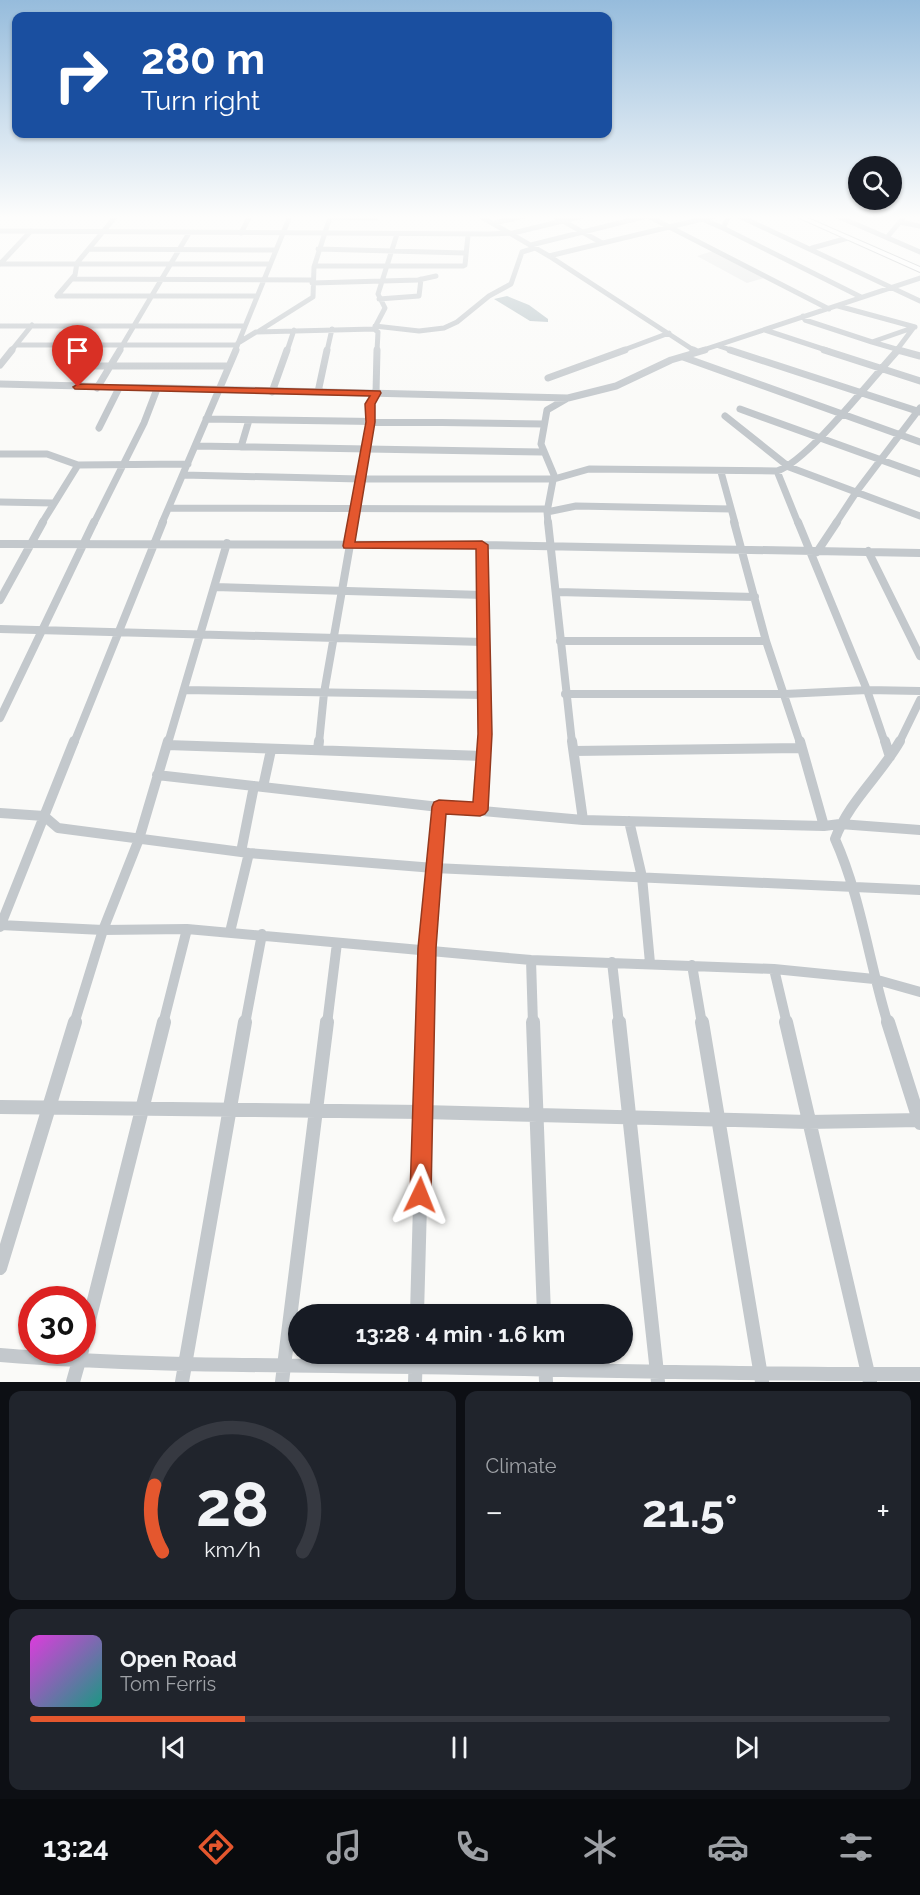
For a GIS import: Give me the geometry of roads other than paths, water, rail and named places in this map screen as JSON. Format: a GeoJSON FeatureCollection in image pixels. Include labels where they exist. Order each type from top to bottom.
{"type":"FeatureCollection","features":[{"type":"Feature","properties":{"kind":"street"},"geometry":{"type":"LineString","coordinates":[[72,280],[57,296],[256,296]]}},
{"type":"Feature","properties":{"kind":"street"},"geometry":{"type":"LineString","coordinates":[[98,388],[160,280]]}},
{"type":"Feature","properties":{"kind":"street"},"geometry":{"type":"LineString","coordinates":[[262,280],[229,366],[153,544],[0,925],[103,930],[187,929],[262,934],[337,943],[427,948],[531,960],[774,969],[874,979],[920,992]]}},
{"type":"Feature","properties":{"kind":"street"},"geometry":{"type":"LineString","coordinates":[[300,280],[348,280]]}},
{"type":"Feature","properties":{"kind":"street"},"geometry":{"type":"LineString","coordinates":[[375,327],[385,308],[378,294],[384,280]]}},
{"type":"Feature","properties":{"kind":"street"},"geometry":{"type":"LineString","coordinates":[[379,299],[419,296],[421,280]]}},
{"type":"Feature","properties":{"kind":"street"},"geometry":{"type":"LineString","coordinates":[[256,332],[375,327],[422,330],[448,327],[513,280]]}},
{"type":"Feature","properties":{"kind":"street"},"geometry":{"type":"LineString","coordinates":[[587,280],[698,352]]}},
{"type":"Feature","properties":{"kind":"street"},"geometry":{"type":"LineString","coordinates":[[774,280],[829,309]]}},
{"type":"Feature","properties":{"kind":"street"},"geometry":{"type":"LineString","coordinates":[[828,280],[861,297]]}},
{"type":"Feature","properties":{"kind":"street"},"geometry":{"type":"LineString","coordinates":[[880,280],[920,301]]}},
{"type":"Feature","properties":{"kind":"street"},"geometry":{"type":"LineString","coordinates":[[583,820],[565,694],[551,546],[548,510],[554,474],[546,464],[540,439],[549,408],[568,398],[620,384],[645,371],[683,357],[911,280]]}},
{"type":"Feature","properties":{"kind":"street"},"geometry":{"type":"LineString","coordinates":[[17,345],[237,344],[311,300],[312,281]]}},
{"type":"Feature","properties":{"kind":"street"},"geometry":{"type":"LineString","coordinates":[[838,306],[918,327]]}},
{"type":"Feature","properties":{"kind":"street"},"geometry":{"type":"LineString","coordinates":[[803,316],[806,320],[920,356]]}},
{"type":"Feature","properties":{"kind":"street"},"geometry":{"type":"LineString","coordinates":[[0,365],[32,325]]}},
{"type":"Feature","properties":{"kind":"street"},"geometry":{"type":"LineString","coordinates":[[0,326],[244,326]]}},
{"type":"Feature","properties":{"kind":"street"},"geometry":{"type":"LineString","coordinates":[[318,750],[324,693],[366,449],[370,404],[376,393],[378,332],[375,327]]}},
{"type":"Feature","properties":{"kind":"street"},"geometry":{"type":"LineString","coordinates":[[872,342],[918,327]]}},
{"type":"Feature","properties":{"kind":"street"},"geometry":{"type":"LineString","coordinates":[[183,475],[360,479],[554,479],[589,469],[777,471],[789,466],[819,438],[858,391],[918,327]]}},
{"type":"Feature","properties":{"kind":"street"},"geometry":{"type":"LineString","coordinates":[[318,392],[332,329]]}},
{"type":"Feature","properties":{"kind":"street"},"geometry":{"type":"LineString","coordinates":[[272,392],[294,330]]}},
{"type":"Feature","properties":{"kind":"street"},"geometry":{"type":"LineString","coordinates":[[765,330],[920,381]]}},
{"type":"Feature","properties":{"kind":"street"},"geometry":{"type":"LineString","coordinates":[[548,378],[669,333]]}},
{"type":"Feature","properties":{"kind":"street"},"geometry":{"type":"LineString","coordinates":[[719,346],[919,410],[814,552]]}},
{"type":"Feature","properties":{"kind":"street"},"geometry":{"type":"LineString","coordinates":[[683,357],[839,415],[920,442]]}},
{"type":"Feature","properties":{"kind":"street"},"geometry":{"type":"LineString","coordinates":[[65,366],[229,366]]}},
{"type":"Feature","properties":{"kind":"street"},"geometry":{"type":"LineString","coordinates":[[0,384],[568,398]]}},
{"type":"Feature","properties":{"kind":"street"},"geometry":{"type":"LineString","coordinates":[[99,428],[119,388]]}},
{"type":"Feature","properties":{"kind":"street"},"geometry":{"type":"LineString","coordinates":[[0,718],[144,423],[157,389]]}},
{"type":"Feature","properties":{"kind":"street"},"geometry":{"type":"LineString","coordinates":[[740,409],[920,474]]}},
{"type":"Feature","properties":{"kind":"street"},"geometry":{"type":"LineString","coordinates":[[725,416],[789,466],[920,516]]}},
{"type":"Feature","properties":{"kind":"street"},"geometry":{"type":"LineString","coordinates":[[206,419],[544,424]]}},
{"type":"Feature","properties":{"kind":"street"},"geometry":{"type":"LineString","coordinates":[[241,447],[249,420]]}},
{"type":"Feature","properties":{"kind":"street"},"geometry":{"type":"LineString","coordinates":[[195,446],[542,452]]}},
{"type":"Feature","properties":{"kind":"street"},"geometry":{"type":"LineString","coordinates":[[0,454],[47,454],[78,465],[188,464]]}},
{"type":"Feature","properties":{"kind":"street"},"geometry":{"type":"LineString","coordinates":[[0,600],[29,544],[78,465]]}},
{"type":"Feature","properties":{"kind":"street"},"geometry":{"type":"LineString","coordinates":[[777,471],[814,552],[890,757]]}},
{"type":"Feature","properties":{"kind":"street"},"geometry":{"type":"LineString","coordinates":[[721,472],[766,641],[802,748],[824,826]]}},
{"type":"Feature","properties":{"kind":"street"},"geometry":{"type":"LineString","coordinates":[[0,502],[53,503]]}},
{"type":"Feature","properties":{"kind":"street"},"geometry":{"type":"LineString","coordinates":[[168,508],[548,510],[576,506],[731,510]]}},
{"type":"Feature","properties":{"kind":"street"},"geometry":{"type":"LineString","coordinates":[[0,1268],[47,1107],[103,930],[140,839],[227,543]]}},
{"type":"Feature","properties":{"kind":"street"},"geometry":{"type":"LineString","coordinates":[[0,544],[482,545],[920,552]]}},
{"type":"Feature","properties":{"kind":"street"},"geometry":{"type":"LineString","coordinates":[[480,810],[484,695],[482,545]]}},
{"type":"Feature","properties":{"kind":"street"},"geometry":{"type":"LineString","coordinates":[[868,552],[920,656]]}},
{"type":"Feature","properties":{"kind":"street"},"geometry":{"type":"LineString","coordinates":[[215,587],[483,595]]}},
{"type":"Feature","properties":{"kind":"street"},"geometry":{"type":"LineString","coordinates":[[557,592],[755,597]]}},
{"type":"Feature","properties":{"kind":"street"},"geometry":{"type":"LineString","coordinates":[[0,628],[483,642]]}},
{"type":"Feature","properties":{"kind":"street"},"geometry":{"type":"LineString","coordinates":[[560,641],[766,641]]}},
{"type":"Feature","properties":{"kind":"street"},"geometry":{"type":"LineString","coordinates":[[184,690],[484,695]]}},
{"type":"Feature","properties":{"kind":"street"},"geometry":{"type":"LineString","coordinates":[[565,694],[785,694],[867,690],[920,691]]}},
{"type":"Feature","properties":{"kind":"street"},"geometry":{"type":"LineString","coordinates":[[0,1107],[228,1109],[316,1113],[423,1112],[808,1122],[920,1121],[874,979],[850,887],[847,866],[835,839],[840,824],[890,757],[910,725],[920,699]]}},
{"type":"Feature","properties":{"kind":"street"},"geometry":{"type":"LineString","coordinates":[[167,745],[483,756]]}},
{"type":"Feature","properties":{"kind":"street"},"geometry":{"type":"LineString","coordinates":[[574,751],[802,748]]}},
{"type":"Feature","properties":{"kind":"street"},"geometry":{"type":"LineString","coordinates":[[230,932],[259,786],[271,750]]}},
{"type":"Feature","properties":{"kind":"street"},"geometry":{"type":"LineString","coordinates":[[157,775],[439,807],[583,820],[824,826],[840,824],[920,830]]}},
{"type":"Feature","properties":{"kind":"street"},"geometry":{"type":"LineString","coordinates":[[417,1304],[427,948],[439,807]]}},
{"type":"Feature","properties":{"kind":"street"},"geometry":{"type":"LineString","coordinates":[[0,813],[44,816],[58,828],[245,853],[434,868],[920,890]]}},
{"type":"Feature","properties":{"kind":"street"},"geometry":{"type":"LineString","coordinates":[[629,821],[642,877],[650,963]]}},
{"type":"Feature","properties":{"kind":"street"},"geometry":{"type":"LineString","coordinates":[[96,1294],[187,929]]}},
{"type":"Feature","properties":{"kind":"street"},"geometry":{"type":"LineString","coordinates":[[182,1382],[228,1109],[262,934]]}},
{"type":"Feature","properties":{"kind":"street"},"geometry":{"type":"LineString","coordinates":[[283,1374],[337,943]]}},
{"type":"Feature","properties":{"kind":"street"},"geometry":{"type":"LineString","coordinates":[[531,960],[544,1304]]}},
{"type":"Feature","properties":{"kind":"street"},"geometry":{"type":"LineString","coordinates":[[612,962],[658,1377]]}},
{"type":"Feature","properties":{"kind":"street"},"geometry":{"type":"LineString","coordinates":[[692,965],[761,1378]]}},
{"type":"Feature","properties":{"kind":"street"},"geometry":{"type":"LineString","coordinates":[[774,969],[869,1378]]}},
{"type":"Feature","properties":{"kind":"street"},"geometry":{"type":"LineString","coordinates":[[0,1355],[18,1355]]}},
{"type":"Feature","properties":{"kind":"street"},"geometry":{"type":"LineString","coordinates":[[96,1355],[283,1374],[416,1367],[546,1376],[869,1378],[920,1374]]}},
{"type":"Feature","properties":{"kind":"street"},"geometry":{"type":"LineString","coordinates":[[74,1382],[78,1364]]}}]}
